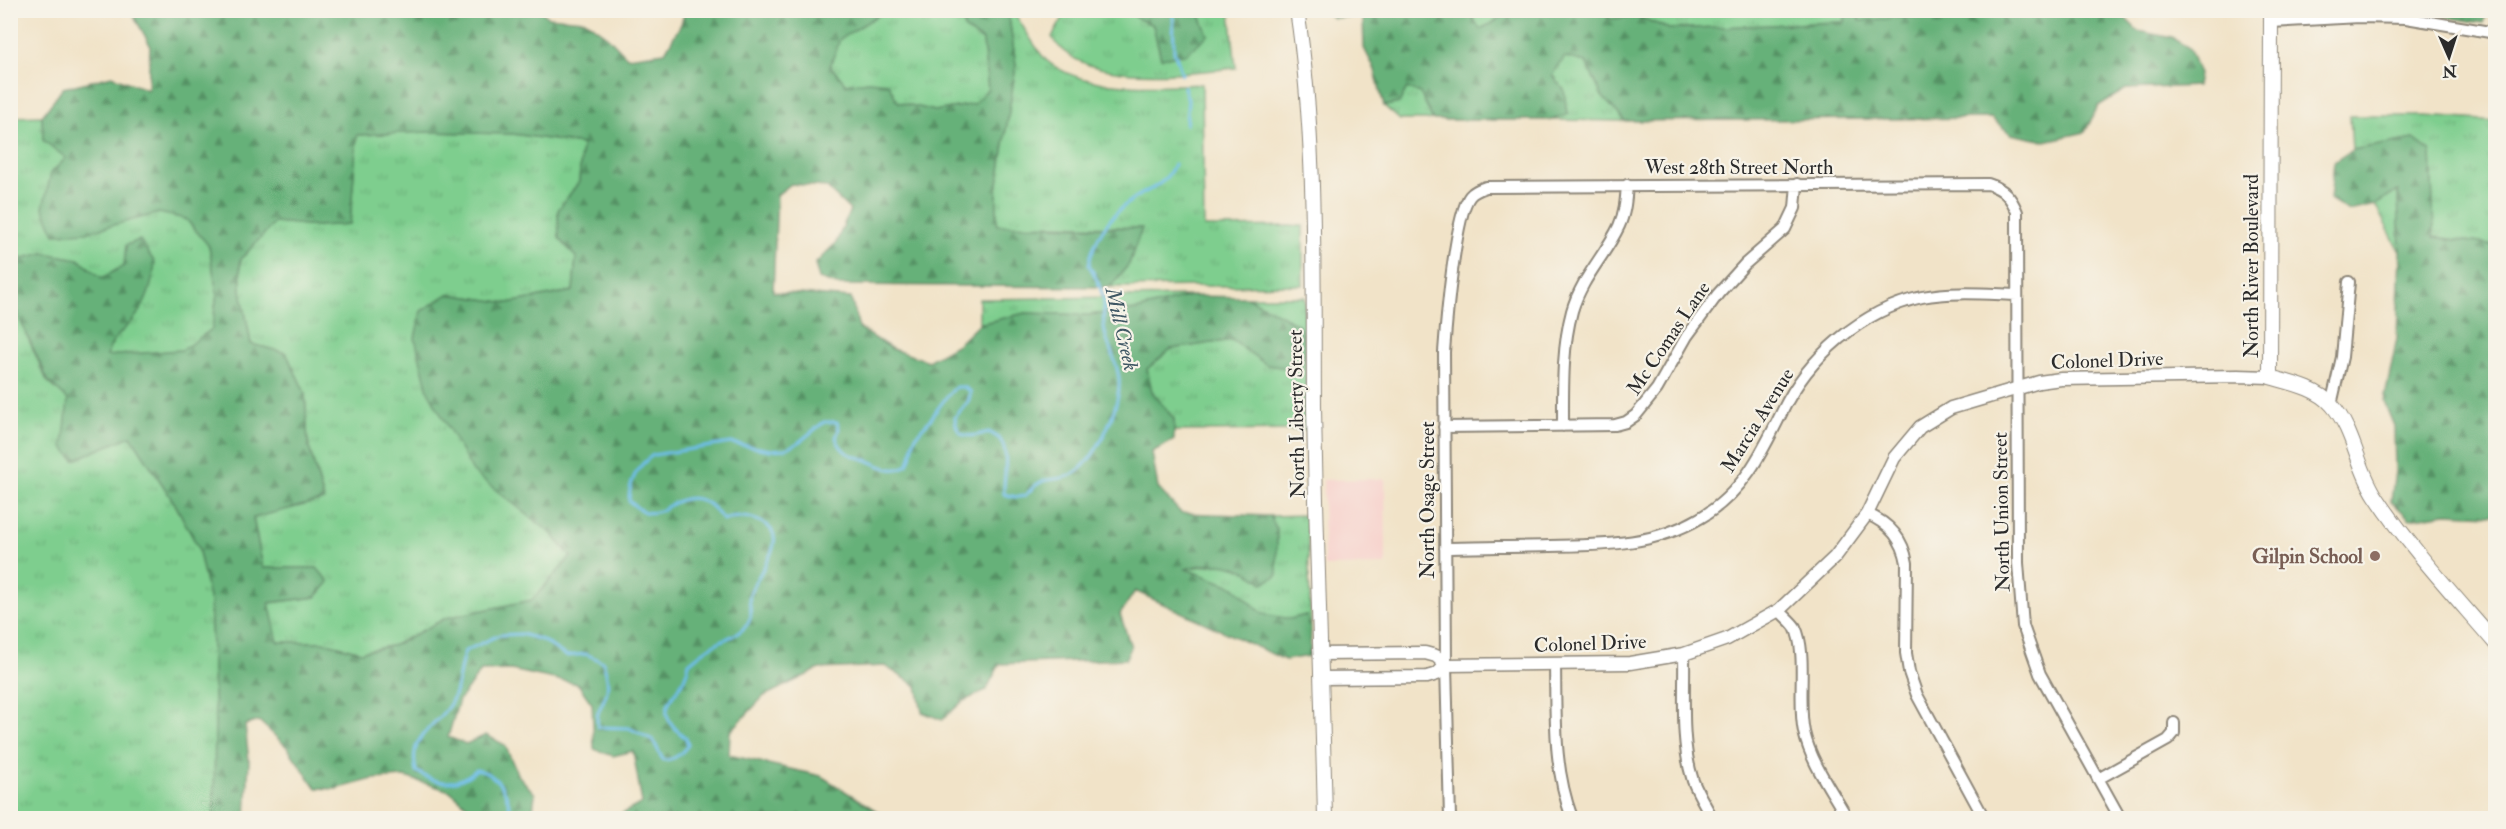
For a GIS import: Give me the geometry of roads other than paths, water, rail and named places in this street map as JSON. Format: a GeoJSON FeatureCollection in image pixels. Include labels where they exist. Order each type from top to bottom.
{"type":"FeatureCollection","features":[{"type":"Feature","properties":{"kind":"main road","name":"North Liberty Street"},"geometry":{"type":"LineString","coordinates":[[1297,10],[1306,66],[1311,132],[1315,429],[1325,819]]}},
{"type":"Feature","properties":{"kind":"main road","name":"North River Boulevard"},"geometry":{"type":"LineString","coordinates":[[2271,16],[2270,377],[2303,386],[2331,405],[2346,426],[2374,494],[2418,552],[2496,644]]}},
{"type":"Feature","properties":{"kind":"street"},"geometry":{"type":"LineString","coordinates":[[2271,16],[2406,18],[2496,33]]}},
{"type":"Feature","properties":{"kind":"street","name":"West 28th Street North"},"geometry":{"type":"LineString","coordinates":[[1480,189],[1486,187],[1797,184],[1988,184],[1999,188]]}},
{"type":"Feature","properties":{"kind":"street","name":"Mc Comas Lane"},"geometry":{"type":"LineString","coordinates":[[1444,428],[1615,425],[1626,422],[1636,415],[1657,389],[1687,336],[1718,294],[1745,264],[1785,229],[1795,208],[1797,184]]}},
{"type":"Feature","properties":{"kind":"street"},"geometry":{"type":"LineString","coordinates":[[1563,426],[1563,367],[1572,310],[1588,273],[1620,224],[1625,207],[1627,185]]}},
{"type":"Feature","properties":{"kind":"street","name":"North Union Street"},"geometry":{"type":"LineString","coordinates":[[1999,188],[2011,198],[2017,212],[2018,563],[2024,626],[2040,674],[2120,819]]}},
{"type":"Feature","properties":{"kind":"street","name":"North Osage Street"},"geometry":{"type":"LineString","coordinates":[[1450,819],[1446,665],[1444,352],[1448,304],[1466,203],[1469,196],[1480,189]]}},
{"type":"Feature","properties":{"kind":"street"},"geometry":{"type":"LineString","coordinates":[[2331,405],[2343,357],[2349,282]]}},
{"type":"Feature","properties":{"kind":"street","name":"Marcia Avenue"},"geometry":{"type":"LineString","coordinates":[[1445,548],[1619,544],[1651,539],[1679,529],[1716,508],[1742,483],[1764,452],[1783,408],[1802,378],[1826,351],[1857,325],[1892,305],[1923,297],[1957,293],[2017,295]]}},
{"type":"Feature","properties":{"kind":"street","name":"Colonel Drive"},"geometry":{"type":"LineString","coordinates":[[1321,654],[1425,653],[1436,656],[1446,665],[1630,663],[1684,654],[1727,639],[1779,610],[1835,558],[1867,514],[1894,458],[1920,427],[1950,408],[2039,382],[2061,379],[2270,377]]}},
{"type":"Feature","properties":{"kind":"street"},"geometry":{"type":"LineString","coordinates":[[1867,514],[1887,525],[1899,539],[1905,551],[1907,563],[1906,653],[1909,672],[1917,695],[1984,819]]}},
{"type":"Feature","properties":{"kind":"street"},"geometry":{"type":"LineString","coordinates":[[1779,610],[1794,625],[1800,640],[1802,715],[1811,755],[1847,819]]}},
{"type":"Feature","properties":{"kind":"street"},"geometry":{"type":"LineString","coordinates":[[1684,654],[1685,743],[1688,764],[1694,783],[1712,819]]}},
{"type":"Feature","properties":{"kind":"street"},"geometry":{"type":"LineString","coordinates":[[1555,664],[1557,758],[1564,795],[1572,819]]}},
{"type":"Feature","properties":{"kind":"street","name":"Colonel Drive"},"geometry":{"type":"LineString","coordinates":[[1322,678],[1427,677],[1437,674],[1446,665]]}},
{"type":"Feature","properties":{"kind":"street"},"geometry":{"type":"LineString","coordinates":[[2098,780],[2168,740],[2174,733],[2174,723]]}},
{"type":"Feature","properties":{"kind":"waterway","name":"Mill Creek"},"geometry":{"type":"LineString","coordinates":[[1173,10],[1174,51],[1182,74]]}},
{"type":"Feature","properties":{"kind":"waterway","name":"Mill Creek"},"geometry":{"type":"LineString","coordinates":[[1184,87],[1188,100],[1186,125]]}},
{"type":"Feature","properties":{"kind":"waterway","name":"Mill Creek"},"geometry":{"type":"LineString","coordinates":[[509,818],[506,794],[497,781],[484,772],[476,770],[461,779],[446,782],[431,779],[416,771],[414,759],[419,741],[450,704],[465,651],[499,635],[521,634],[542,640],[566,656],[586,654],[603,662],[608,687],[598,714],[598,727],[629,728],[653,740],[663,760],[667,760],[677,756],[688,745],[686,738],[674,727],[668,717],[667,709],[686,675],[689,663],[712,646],[739,632],[750,618],[750,594],[773,547],[774,538],[771,530],[763,523],[753,519],[734,517],[723,520],[709,504],[691,498],[654,512],[641,510],[629,501],[629,494],[635,475],[647,459],[653,455],[731,443],[770,450],[785,449],[798,443],[824,422],[837,422],[839,429],[836,438],[847,453],[884,467],[899,469],[910,461],[914,442],[920,430],[956,387],[964,387],[971,392],[968,402],[955,417],[956,425],[962,434],[971,436],[989,432],[1000,440],[1004,446],[1006,460],[1004,494],[1024,496],[1043,481],[1071,475],[1089,459],[1105,434],[1116,405],[1118,392],[1118,373],[1104,327],[1102,294],[1089,265],[1091,255],[1110,220],[1132,200],[1162,182],[1174,164]]}},
{"type":"Feature","properties":{"kind":"place","name":"Gilpin School"},"geometry":{"type":"Point","coordinates":[2375,556]}}]}
